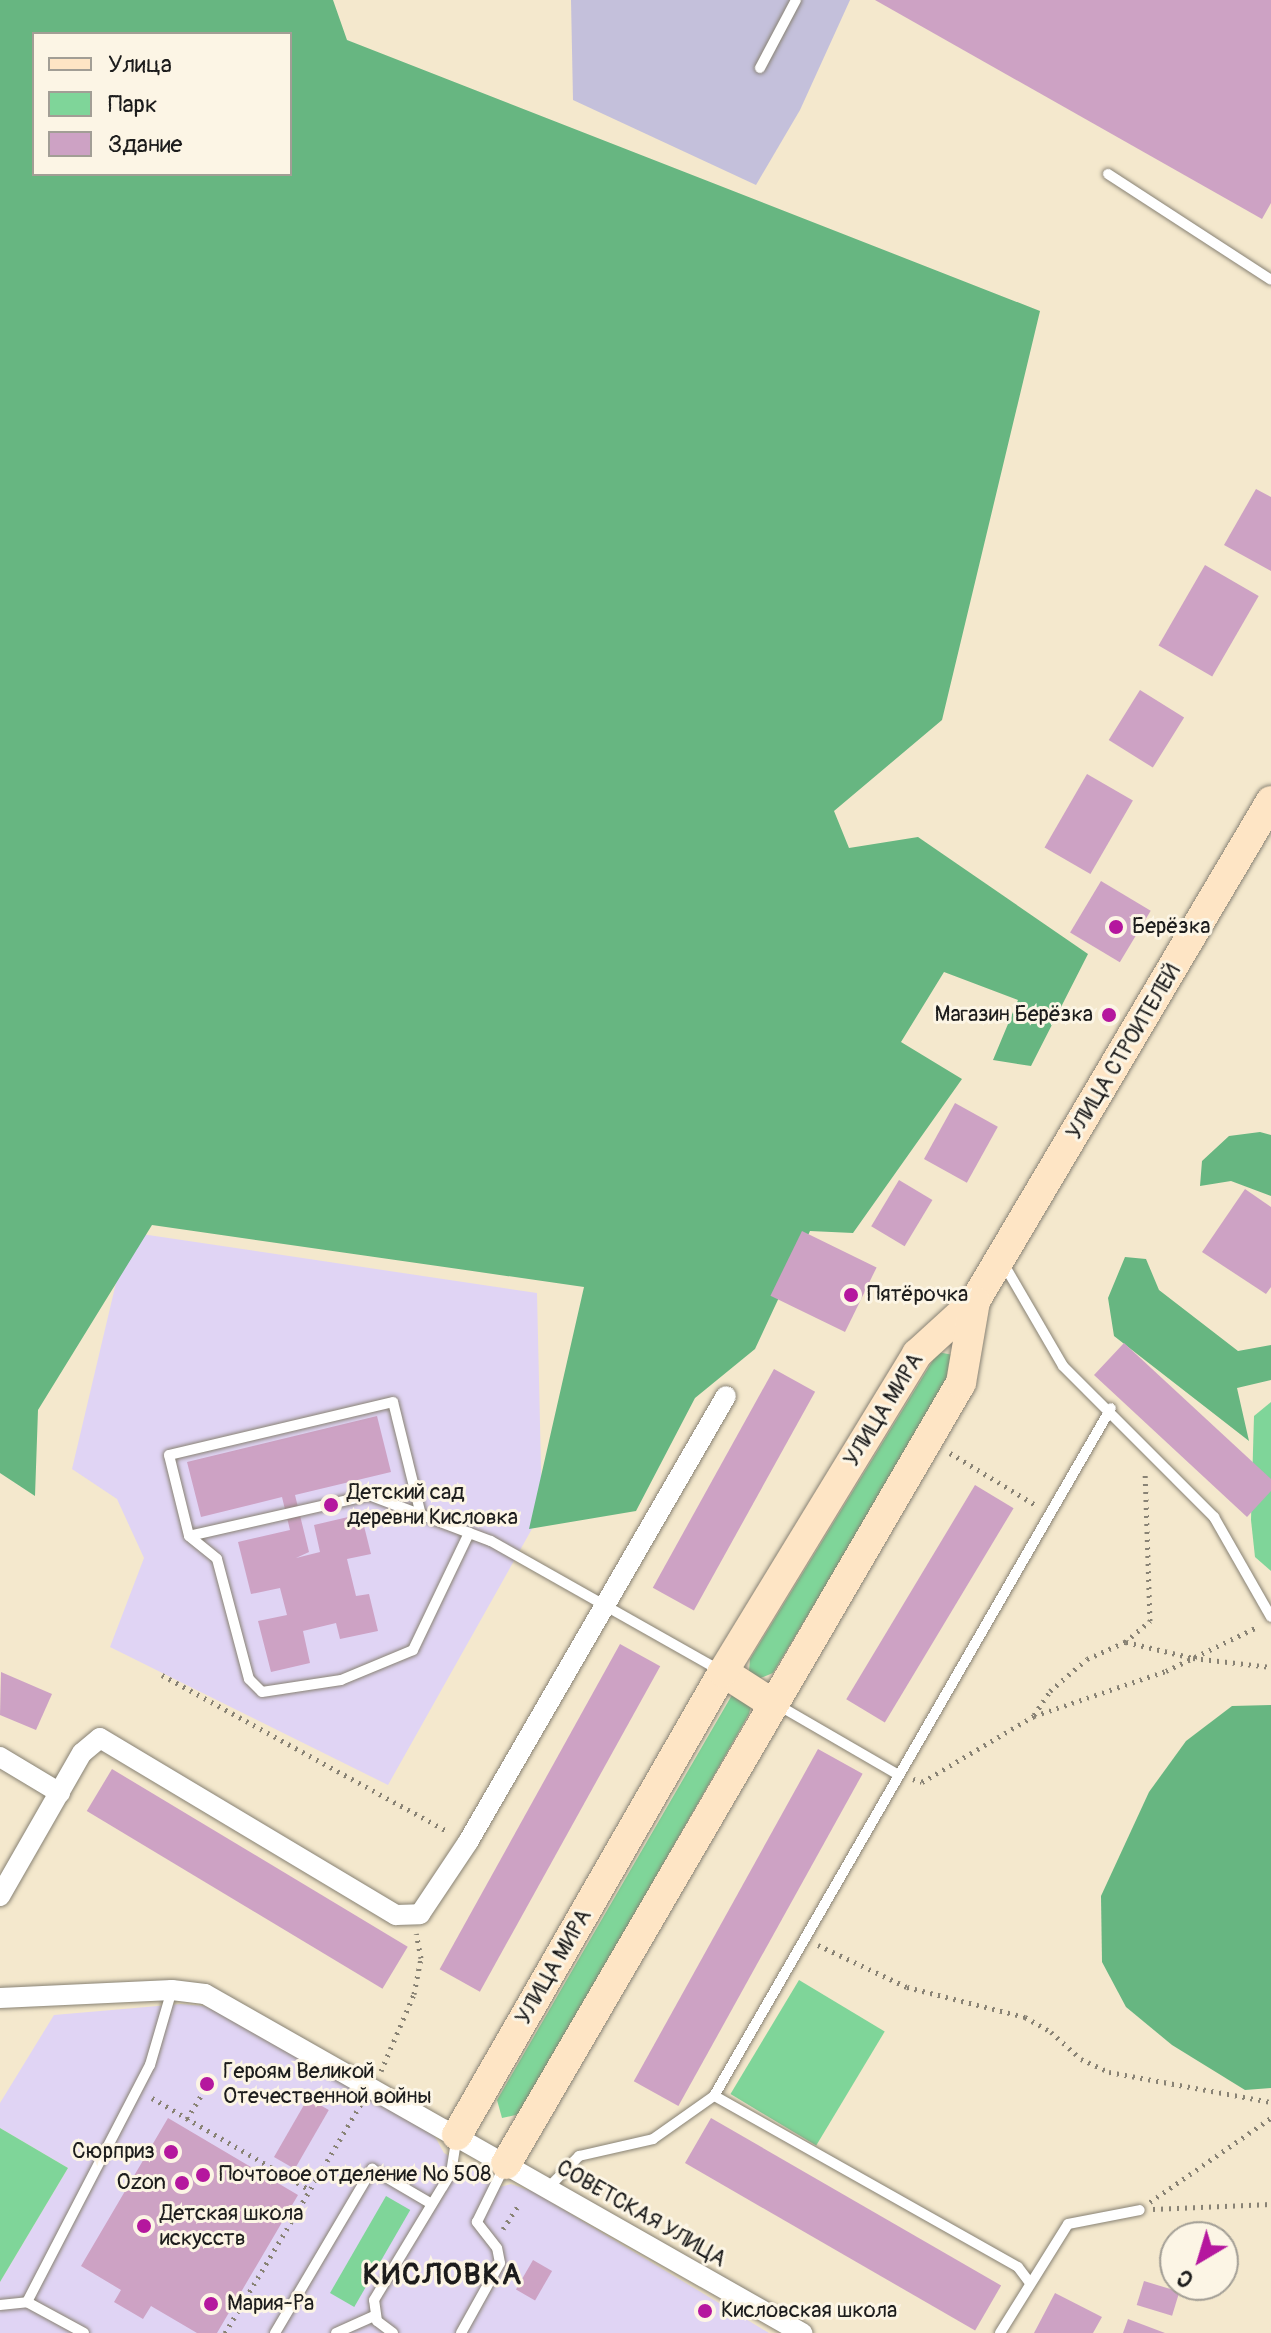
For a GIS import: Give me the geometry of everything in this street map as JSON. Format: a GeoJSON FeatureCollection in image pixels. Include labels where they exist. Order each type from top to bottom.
{"type":"FeatureCollection","features":[{"type":"Feature","properties":{"kind":"street","name":"УЛИЦА СТРОИТЕЛЕЙ"},"geometry":{"type":"LineString","coordinates":[[975,1301],[1271,801]]}},
{"type":"Feature","properties":{"kind":"street","name":"УЛИЦА МИРА"},"geometry":{"type":"LineString","coordinates":[[457,2135],[723,1672],[917,1354],[975,1301]]}},
{"type":"Feature","properties":{"kind":"street"},"geometry":{"type":"LineString","coordinates":[[506,2164],[961,1383],[975,1301]]}},
{"type":"Feature","properties":{"kind":"street"},"geometry":{"type":"LineString","coordinates":[[0,1896],[82,1753],[100,1738],[396,1915],[413,1917],[426,1906],[468,1842],[726,1396]]}},
{"type":"Feature","properties":{"kind":"street"},"geometry":{"type":"LineString","coordinates":[[723,1672],[773,1704]]}},
{"type":"Feature","properties":{"kind":"street"},"geometry":{"type":"LineString","coordinates":[[0,1757],[60,1793]]}},
{"type":"Feature","properties":{"kind":"street","name":"СОВЕТСКАЯ УЛИЦА"},"geometry":{"type":"LineString","coordinates":[[0,1998],[172,1990],[205,1994],[240,2010],[802,2333]]}},
{"type":"Feature","properties":{"kind":"lane"},"geometry":{"type":"LineString","coordinates":[[760,68],[796,0]]}},
{"type":"Feature","properties":{"kind":"lane"},"geometry":{"type":"LineString","coordinates":[[1108,174],[1271,280]]}},
{"type":"Feature","properties":{"kind":"lane"},"geometry":{"type":"LineString","coordinates":[[1001,1259],[1063,1366],[1111,1408],[1214,1517],[1271,1618]]}},
{"type":"Feature","properties":{"kind":"lane"},"geometry":{"type":"LineString","coordinates":[[421,1515],[393,1402],[169,1455],[189,1536],[217,1559],[249,1679],[262,1692],[341,1680],[413,1650],[469,1533]]}},
{"type":"Feature","properties":{"kind":"lane"},"geometry":{"type":"LineString","coordinates":[[548,2188],[579,2156],[653,2139],[714,2096],[807,1940],[897,1774],[1052,1515],[1111,1408]]}},
{"type":"Feature","properties":{"kind":"lane"},"geometry":{"type":"LineString","coordinates":[[189,1536],[369,1495],[469,1533],[606,1602],[723,1672]]}},
{"type":"Feature","properties":{"kind":"lane"},"geometry":{"type":"LineString","coordinates":[[773,1704],[897,1774]]}},
{"type":"Feature","properties":{"kind":"lane"},"geometry":{"type":"LineString","coordinates":[[27,2302],[138,2090],[172,1990]]}},
{"type":"Feature","properties":{"kind":"lane"},"geometry":{"type":"LineString","coordinates":[[714,2096],[1018,2267],[1030,2283]]}},
{"type":"Feature","properties":{"kind":"lane"},"geometry":{"type":"LineString","coordinates":[[393,2333],[374,2316],[374,2300],[454,2166],[457,2135]]}},
{"type":"Feature","properties":{"kind":"lane"},"geometry":{"type":"LineString","coordinates":[[461,2333],[500,2263],[494,2243],[479,2228],[478,2215],[506,2164]]}},
{"type":"Feature","properties":{"kind":"lane"},"geometry":{"type":"LineString","coordinates":[[275,2333],[372,2169],[432,2204]]}},
{"type":"Feature","properties":{"kind":"lane"},"geometry":{"type":"LineString","coordinates":[[1000,2333],[1068,2224],[1140,2210]]}},
{"type":"Feature","properties":{"kind":"lane"},"geometry":{"type":"LineString","coordinates":[[0,2305],[27,2302],[84,2333]]}},
{"type":"Feature","properties":{"kind":"lane"},"geometry":{"type":"LineString","coordinates":[[336,2333],[374,2316]]}},
{"type":"Feature","properties":{"kind":"path"},"geometry":{"type":"LineString","coordinates":[[1034,1716],[1050,1691],[1087,1659],[1125,1642],[1150,1621],[1144,1443]]}},
{"type":"Feature","properties":{"kind":"path"},"geometry":{"type":"LineString","coordinates":[[946,1451],[1052,1515]]}},
{"type":"Feature","properties":{"kind":"path"},"geometry":{"type":"LineString","coordinates":[[897,1774],[922,1782],[1034,1716],[1193,1658],[1271,1618]]}},
{"type":"Feature","properties":{"kind":"path"},"geometry":{"type":"LineString","coordinates":[[1125,1642],[1193,1658],[1271,1667]]}},
{"type":"Feature","properties":{"kind":"path"},"geometry":{"type":"LineString","coordinates":[[162,1675],[468,1842]]}},
{"type":"Feature","properties":{"kind":"path"},"geometry":{"type":"LineString","coordinates":[[225,2333],[372,2086],[414,1994],[421,1958],[413,1917]]}},
{"type":"Feature","properties":{"kind":"path"},"geometry":{"type":"LineString","coordinates":[[807,1940],[907,1987],[1025,2017],[1051,2032],[1081,2059],[1109,2072],[1136,2073],[1271,2102]]}},
{"type":"Feature","properties":{"kind":"path"},"geometry":{"type":"LineString","coordinates":[[187,2119],[205,2089]]}},
{"type":"Feature","properties":{"kind":"path"},"geometry":{"type":"LineString","coordinates":[[138,2090],[310,2190]]}},
{"type":"Feature","properties":{"kind":"path"},"geometry":{"type":"LineString","coordinates":[[1140,2210],[1271,2118]]}},
{"type":"Feature","properties":{"kind":"path"},"geometry":{"type":"LineString","coordinates":[[494,2243],[519,2204]]}},
{"type":"Feature","properties":{"kind":"path"},"geometry":{"type":"LineString","coordinates":[[1140,2210],[1271,2204]]}},
{"type":"Feature","properties":{"kind":"shaded area"},"geometry":{"type":"Polygon","coordinates":[[[571,0],[850,0],[800,110],[756,185],[573,100],[571,0]]]}},
{"type":"Feature","properties":{"kind":"shaded area","name":"Детский сад деревни Кисловка"},"geometry":{"type":"Polygon","coordinates":[[[128,1232],[537,1293],[542,1511],[388,1785],[110,1647],[144,1558],[117,1499],[72,1469],[128,1232]]]}},
{"type":"Feature","properties":{"kind":"shaded area"},"geometry":{"type":"Polygon","coordinates":[[[181,2004],[205,2006],[247,2026],[434,2135],[444,2153],[500,2187],[511,2184],[534,2192],[769,2333],[0,2333],[0,2282],[68,2168],[0,2128],[0,2103],[54,2015],[181,2004]]]}},
{"type":"Feature","properties":{"kind":"green space"},"geometry":{"type":"Polygon","coordinates":[[[0,0],[333,0],[347,40],[1040,311],[942,720],[834,811],[849,848],[918,837],[1088,954],[1031,1066],[993,1060],[1018,1000],[944,972],[901,1042],[962,1079],[853,1233],[810,1231],[755,1349],[695,1398],[636,1511],[529,1529],[584,1287],[152,1225],[38,1410],[35,1496],[0,1473],[0,0]]]}},
{"type":"Feature","properties":{"kind":"green space"},"geometry":{"type":"Polygon","coordinates":[[[1260,1132],[1271,1135],[1271,1196],[1231,1181],[1200,1186],[1202,1161],[1229,1136],[1260,1132]]]}},
{"type":"Feature","properties":{"kind":"green space"},"geometry":{"type":"Polygon","coordinates":[[[1125,1257],[1146,1259],[1159,1290],[1238,1351],[1271,1345],[1271,1380],[1237,1388],[1249,1441],[1114,1336],[1108,1298],[1125,1257]]]}},
{"type":"Feature","properties":{"kind":"green space"},"geometry":{"type":"Polygon","coordinates":[[[938,1352],[953,1355],[955,1371],[773,1673],[758,1679],[749,1671],[750,1659],[938,1352]]]}},
{"type":"Feature","properties":{"kind":"green space"},"geometry":{"type":"Polygon","coordinates":[[[1271,1402],[1271,1571],[1255,1557],[1251,1520],[1254,1416],[1271,1402]]]}},
{"type":"Feature","properties":{"kind":"green space"},"geometry":{"type":"Polygon","coordinates":[[[732,1695],[751,1706],[749,1714],[520,2114],[502,2118],[497,2100],[732,1695]]]}},
{"type":"Feature","properties":{"kind":"green space"},"geometry":{"type":"Polygon","coordinates":[[[1271,1705],[1271,2088],[1245,2090],[1172,2045],[1126,2007],[1102,1962],[1101,1896],[1149,1792],[1186,1741],[1232,1706],[1271,1705]]]}},
{"type":"Feature","properties":{"kind":"green space"},"geometry":{"type":"Polygon","coordinates":[[[799,1980],[885,2032],[816,2146],[730,2094],[799,1980]]]}},
{"type":"Feature","properties":{"kind":"green space"},"geometry":{"type":"Polygon","coordinates":[[[0,2128],[68,2168],[0,2282],[0,2128]]]}},
{"type":"Feature","properties":{"kind":"green space"},"geometry":{"type":"Polygon","coordinates":[[[386,2196],[410,2210],[354,2307],[330,2293],[386,2196]]]}},
{"type":"Feature","properties":{"kind":"building"},"geometry":{"type":"Polygon","coordinates":[[[875,0],[1271,0],[1271,203],[1262,219],[875,0]]]}},
{"type":"Feature","properties":{"kind":"building"},"geometry":{"type":"Polygon","coordinates":[[[1256,489],[1271,497],[1271,571],[1224,545],[1256,489]]]}},
{"type":"Feature","properties":{"kind":"building"},"geometry":{"type":"Polygon","coordinates":[[[1205,565],[1259,596],[1212,677],[1158,646],[1205,565]]]}},
{"type":"Feature","properties":{"kind":"building"},"geometry":{"type":"Polygon","coordinates":[[[1140,690],[1184,718],[1153,768],[1109,740],[1140,690]]]}},
{"type":"Feature","properties":{"kind":"building"},"geometry":{"type":"Polygon","coordinates":[[[1087,774],[1133,800],[1090,874],[1044,848],[1087,774]]]}},
{"type":"Feature","properties":{"kind":"building"},"geometry":{"type":"Polygon","coordinates":[[[1101,881],[1151,911],[1120,962],[1070,932],[1101,881]]]}},
{"type":"Feature","properties":{"kind":"building"},"geometry":{"type":"Polygon","coordinates":[[[955,1103],[998,1127],[967,1183],[924,1159],[955,1103]]]}},
{"type":"Feature","properties":{"kind":"building"},"geometry":{"type":"Polygon","coordinates":[[[899,1180],[932,1200],[905,1246],[871,1226],[899,1180]]]}},
{"type":"Feature","properties":{"kind":"building"},"geometry":{"type":"Polygon","coordinates":[[[1245,1189],[1271,1207],[1271,1287],[1266,1294],[1202,1252],[1245,1189]]]}},
{"type":"Feature","properties":{"kind":"building"},"geometry":{"type":"Polygon","coordinates":[[[802,1231],[877,1267],[845,1332],[770,1296],[802,1231]]]}},
{"type":"Feature","properties":{"kind":"building"},"geometry":{"type":"Polygon","coordinates":[[[1124,1343],[1271,1479],[1271,1491],[1247,1517],[1094,1375],[1124,1343]]]}},
{"type":"Feature","properties":{"kind":"building"},"geometry":{"type":"Polygon","coordinates":[[[774,1369],[815,1392],[694,1610],[653,1588],[774,1369]]]}},
{"type":"Feature","properties":{"kind":"building"},"geometry":{"type":"Polygon","coordinates":[[[377,1416],[391,1472],[295,1495],[309,1552],[296,1558],[320,1552],[314,1525],[361,1514],[371,1554],[347,1559],[356,1596],[369,1594],[378,1631],[340,1639],[336,1623],[303,1631],[310,1663],[271,1672],[258,1621],[287,1615],[280,1588],[251,1594],[238,1542],[290,1530],[282,1497],[201,1517],[187,1462],[377,1416]]]}},
{"type":"Feature","properties":{"kind":"building"},"geometry":{"type":"Polygon","coordinates":[[[975,1485],[1014,1508],[885,1722],[846,1699],[975,1485]]]}},
{"type":"Feature","properties":{"kind":"building"},"geometry":{"type":"Polygon","coordinates":[[[620,1644],[660,1666],[480,1992],[440,1969],[620,1644]]]}},
{"type":"Feature","properties":{"kind":"building"},"geometry":{"type":"Polygon","coordinates":[[[1,1672],[52,1694],[36,1730],[0,1715],[1,1672]]]}},
{"type":"Feature","properties":{"kind":"building"},"geometry":{"type":"Polygon","coordinates":[[[818,1749],[863,1774],[678,2106],[634,2081],[818,1749]]]}},
{"type":"Feature","properties":{"kind":"building"},"geometry":{"type":"Polygon","coordinates":[[[112,1769],[408,1947],[382,1989],[87,1811],[112,1769]]]}},
{"type":"Feature","properties":{"kind":"building"},"geometry":{"type":"Polygon","coordinates":[[[308,2098],[329,2110],[295,2169],[274,2157],[308,2098]]]}},
{"type":"Feature","properties":{"kind":"building"},"geometry":{"type":"Polygon","coordinates":[[[168,2118],[298,2195],[217,2333],[197,2333],[151,2306],[143,2319],[114,2302],[121,2290],[81,2266],[168,2118]]]}},
{"type":"Feature","properties":{"kind":"building"},"geometry":{"type":"Polygon","coordinates":[[[711,2118],[1001,2286],[975,2331],[685,2163],[711,2118]]]}},
{"type":"Feature","properties":{"kind":"building"},"geometry":{"type":"Polygon","coordinates":[[[533,2260],[552,2271],[535,2300],[516,2289],[533,2260]]]}},
{"type":"Feature","properties":{"kind":"building"},"geometry":{"type":"Polygon","coordinates":[[[1144,2281],[1159,2286],[1159,2301],[1177,2301],[1172,2316],[1137,2305],[1144,2281]]]}},
{"type":"Feature","properties":{"kind":"building"},"geometry":{"type":"Polygon","coordinates":[[[1055,2293],[1102,2317],[1093,2333],[1034,2333],[1055,2293]]]}},
{"type":"Feature","properties":{"kind":"building"},"geometry":{"type":"Polygon","coordinates":[[[1128,2319],[1165,2333],[1123,2333],[1128,2319]]]}},
{"type":"Feature","properties":{"kind":"place","name":"Берёзка"},"geometry":{"type":"Point","coordinates":[1116,927]}},
{"type":"Feature","properties":{"kind":"place","name":"Магазин Берёзка"},"geometry":{"type":"Point","coordinates":[1109,1015]}},
{"type":"Feature","properties":{"kind":"place","name":"Пятёрочка"},"geometry":{"type":"Point","coordinates":[851,1295]}},
{"type":"Feature","properties":{"kind":"place","name":"Детский сад деревни Кисловка"},"geometry":{"type":"Point","coordinates":[331,1505]}},
{"type":"Feature","properties":{"kind":"place","name":"Героям Великой Отечественной войны"},"geometry":{"type":"Point","coordinates":[207,2084]}},
{"type":"Feature","properties":{"kind":"place","name":"Сюрприз"},"geometry":{"type":"Point","coordinates":[171,2152]}},
{"type":"Feature","properties":{"kind":"place","name":"Почтовое отделение № 508"},"geometry":{"type":"Point","coordinates":[203,2175]}},
{"type":"Feature","properties":{"kind":"place","name":"Ozon"},"geometry":{"type":"Point","coordinates":[182,2183]}},
{"type":"Feature","properties":{"kind":"place","name":"Детская школа искусств"},"geometry":{"type":"Point","coordinates":[144,2226]}},
{"type":"Feature","properties":{"kind":"place","name":"Мария-Ра"},"geometry":{"type":"Point","coordinates":[211,2304]}},
{"type":"Feature","properties":{"kind":"place","name":"Кисловская школа"},"geometry":{"type":"Point","coordinates":[705,2311]}},
{"type":"Feature","properties":{"kind":"district","name":"КИСЛОВКА"},"geometry":{"type":"Point","coordinates":[443,2275]}}]}
